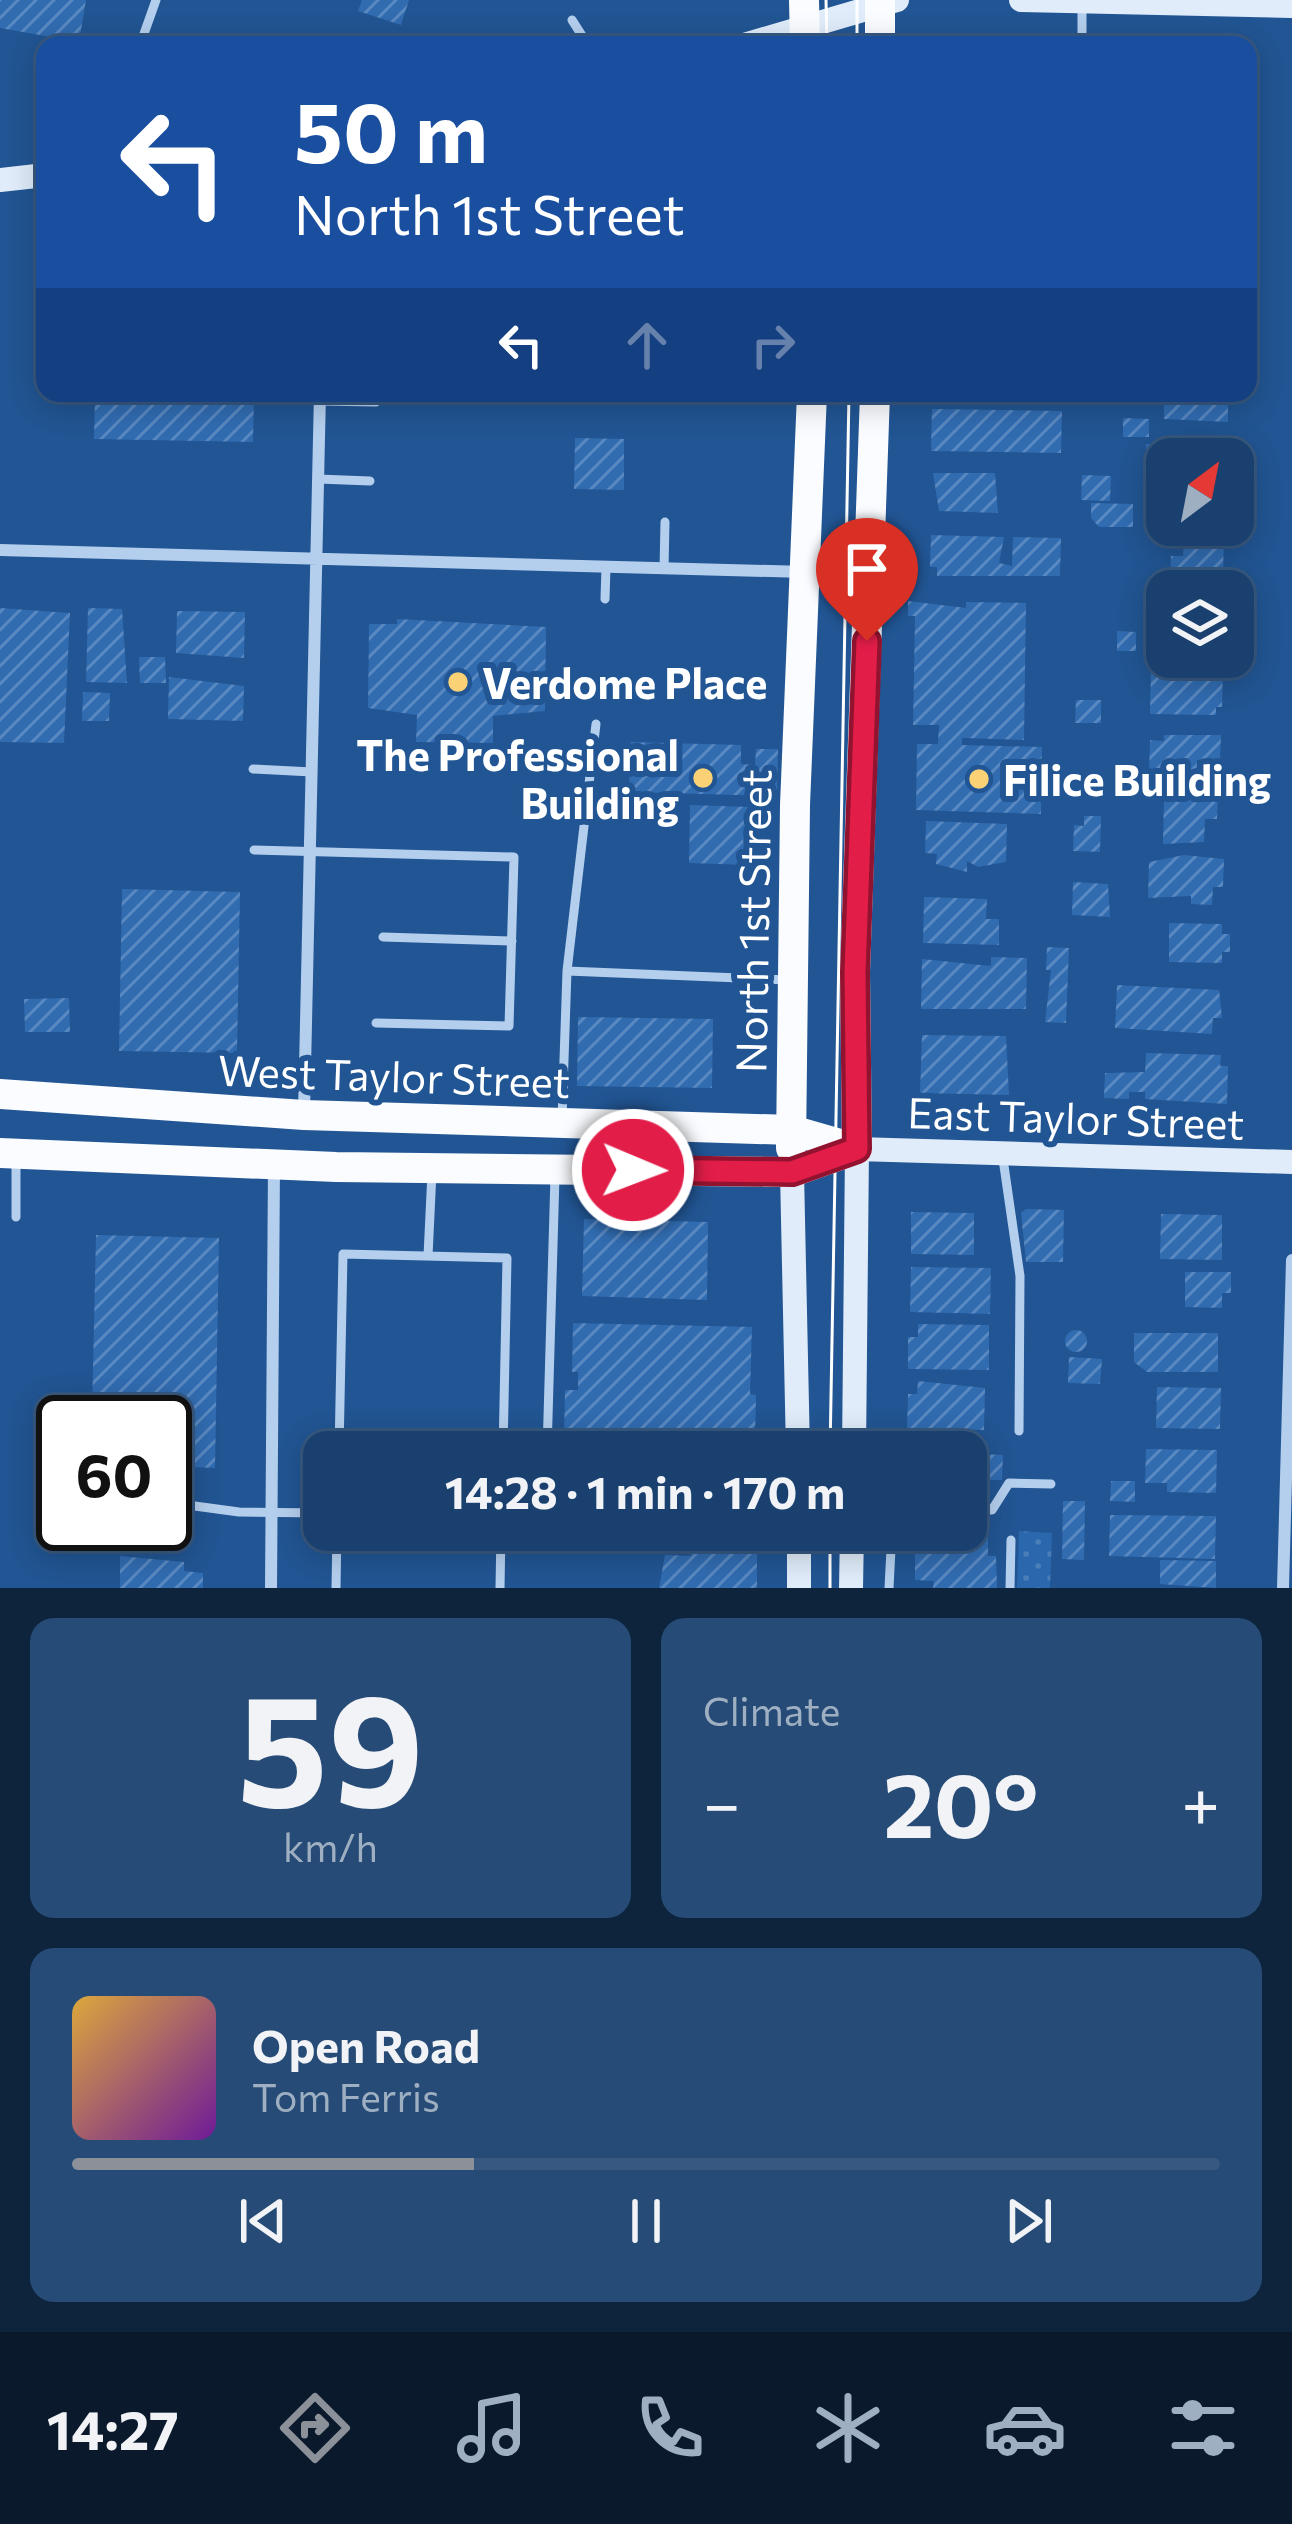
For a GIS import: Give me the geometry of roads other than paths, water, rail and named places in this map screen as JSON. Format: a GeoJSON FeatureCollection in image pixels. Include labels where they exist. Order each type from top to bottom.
{"type":"FeatureCollection","features":[{"type":"Feature","properties":{"kind":"main road"},"geometry":{"type":"LineString","coordinates":[[1021,0],[1292,6]]}},
{"type":"Feature","properties":{"kind":"main road"},"geometry":{"type":"LineString","coordinates":[[770,36],[886,2],[881,36]]}},
{"type":"Feature","properties":{"kind":"main road"},"geometry":{"type":"LineString","coordinates":[[0,180],[36,176]]}},
{"type":"Feature","properties":{"kind":"main road","name":"North 1st Street"},"geometry":{"type":"LineString","coordinates":[[797,1431],[791,980],[812,402]]}},
{"type":"Feature","properties":{"kind":"main road"},"geometry":{"type":"LineString","coordinates":[[854,1431],[855,972],[875,402]]}},
{"type":"Feature","properties":{"kind":"main road","name":"West Taylor Street"},"geometry":{"type":"LineString","coordinates":[[0,1094],[304,1114],[791,1130],[857,1149]]}},
{"type":"Feature","properties":{"kind":"main road"},"geometry":{"type":"LineString","coordinates":[[8,1153],[274,1166],[792,1172],[857,1149]]}},
{"type":"Feature","properties":{"kind":"main road","name":"East Taylor Street"},"geometry":{"type":"LineString","coordinates":[[857,1149],[1292,1162]]}},
{"type":"Feature","properties":{"kind":"main road"},"geometry":{"type":"LineString","coordinates":[[799,1551],[799,1588]]}},
{"type":"Feature","properties":{"kind":"main road"},"geometry":{"type":"LineString","coordinates":[[851,1588],[852,1551]]}},
{"type":"Feature","properties":{"kind":"street"},"geometry":{"type":"LineString","coordinates":[[304,1114],[320,402]]}},
{"type":"Feature","properties":{"kind":"street"},"geometry":{"type":"LineString","coordinates":[[0,550],[806,572]]}},
{"type":"Feature","properties":{"kind":"street"},"geometry":{"type":"LineString","coordinates":[[271,1588],[274,1166]]}},
{"type":"Feature","properties":{"kind":"street"},"geometry":{"type":"LineString","coordinates":[[1283,1588],[1292,1260]]}},
{"type":"Feature","properties":{"kind":"lane"},"geometry":{"type":"LineString","coordinates":[[143,36],[156,0]]}},
{"type":"Feature","properties":{"kind":"lane"},"geometry":{"type":"LineString","coordinates":[[1082,2],[1082,36]]}},
{"type":"Feature","properties":{"kind":"lane"},"geometry":{"type":"LineString","coordinates":[[572,20],[582,36]]}},
{"type":"Feature","properties":{"kind":"lane"},"geometry":{"type":"LineString","coordinates":[[318,478],[370,481]]}},
{"type":"Feature","properties":{"kind":"lane"},"geometry":{"type":"LineString","coordinates":[[664,568],[665,522]]}},
{"type":"Feature","properties":{"kind":"lane"},"geometry":{"type":"LineString","coordinates":[[604,599],[606,567]]}},
{"type":"Feature","properties":{"kind":"lane"},"geometry":{"type":"LineString","coordinates":[[562,1124],[567,971],[596,724]]}},
{"type":"Feature","properties":{"kind":"lane"},"geometry":{"type":"LineString","coordinates":[[253,769],[311,772]]}},
{"type":"Feature","properties":{"kind":"lane"},"geometry":{"type":"LineString","coordinates":[[254,850],[514,857],[509,1026],[376,1023]]}},
{"type":"Feature","properties":{"kind":"lane"},"geometry":{"type":"LineString","coordinates":[[383,938],[512,941]]}},
{"type":"Feature","properties":{"kind":"lane"},"geometry":{"type":"LineString","coordinates":[[567,971],[791,980]]}},
{"type":"Feature","properties":{"kind":"lane"},"geometry":{"type":"LineString","coordinates":[[8,1153],[16,1217]]}},
{"type":"Feature","properties":{"kind":"lane"},"geometry":{"type":"LineString","coordinates":[[1003,1153],[1019,1276],[1019,1431]]}},
{"type":"Feature","properties":{"kind":"lane"},"geometry":{"type":"LineString","coordinates":[[428,1256],[432,1168]]}},
{"type":"Feature","properties":{"kind":"lane"},"geometry":{"type":"LineString","coordinates":[[548,1431],[555,1169]]}},
{"type":"Feature","properties":{"kind":"lane"},"geometry":{"type":"LineString","coordinates":[[339,1431],[343,1254],[507,1258],[503,1431]]}},
{"type":"Feature","properties":{"kind":"lane"},"geometry":{"type":"LineString","coordinates":[[987,1510],[992,1510],[1009,1484],[1051,1484]]}},
{"type":"Feature","properties":{"kind":"lane"},"geometry":{"type":"LineString","coordinates":[[192,1504],[303,1512]]}},
{"type":"Feature","properties":{"kind":"lane"},"geometry":{"type":"LineString","coordinates":[[1010,1588],[1011,1540]]}},
{"type":"Feature","properties":{"kind":"lane"},"geometry":{"type":"LineString","coordinates":[[336,1588],[337,1551]]}},
{"type":"Feature","properties":{"kind":"lane"},"geometry":{"type":"LineString","coordinates":[[500,1588],[501,1551]]}},
{"type":"Feature","properties":{"kind":"lane"},"geometry":{"type":"LineString","coordinates":[[889,1588],[891,1551]]}},
{"type":"Feature","properties":{"kind":"tram line"},"geometry":{"type":"LineString","coordinates":[[826,0],[827,36]]}},
{"type":"Feature","properties":{"kind":"tram line"},"geometry":{"type":"LineString","coordinates":[[857,0],[857,36]]}},
{"type":"Feature","properties":{"kind":"tram line"},"geometry":{"type":"LineString","coordinates":[[830,1431],[849,402]]}},
{"type":"Feature","properties":{"kind":"tram line"},"geometry":{"type":"LineString","coordinates":[[830,1551],[830,1588]]}},
{"type":"Feature","properties":{"kind":"place","name":"Verdome Place"},"geometry":{"type":"Point","coordinates":[458,682]}},
{"type":"Feature","properties":{"kind":"place","name":"The Professional Building"},"geometry":{"type":"Point","coordinates":[703,778]}},
{"type":"Feature","properties":{"kind":"place","name":"Filice Building"},"geometry":{"type":"Point","coordinates":[979,779]}}]}
